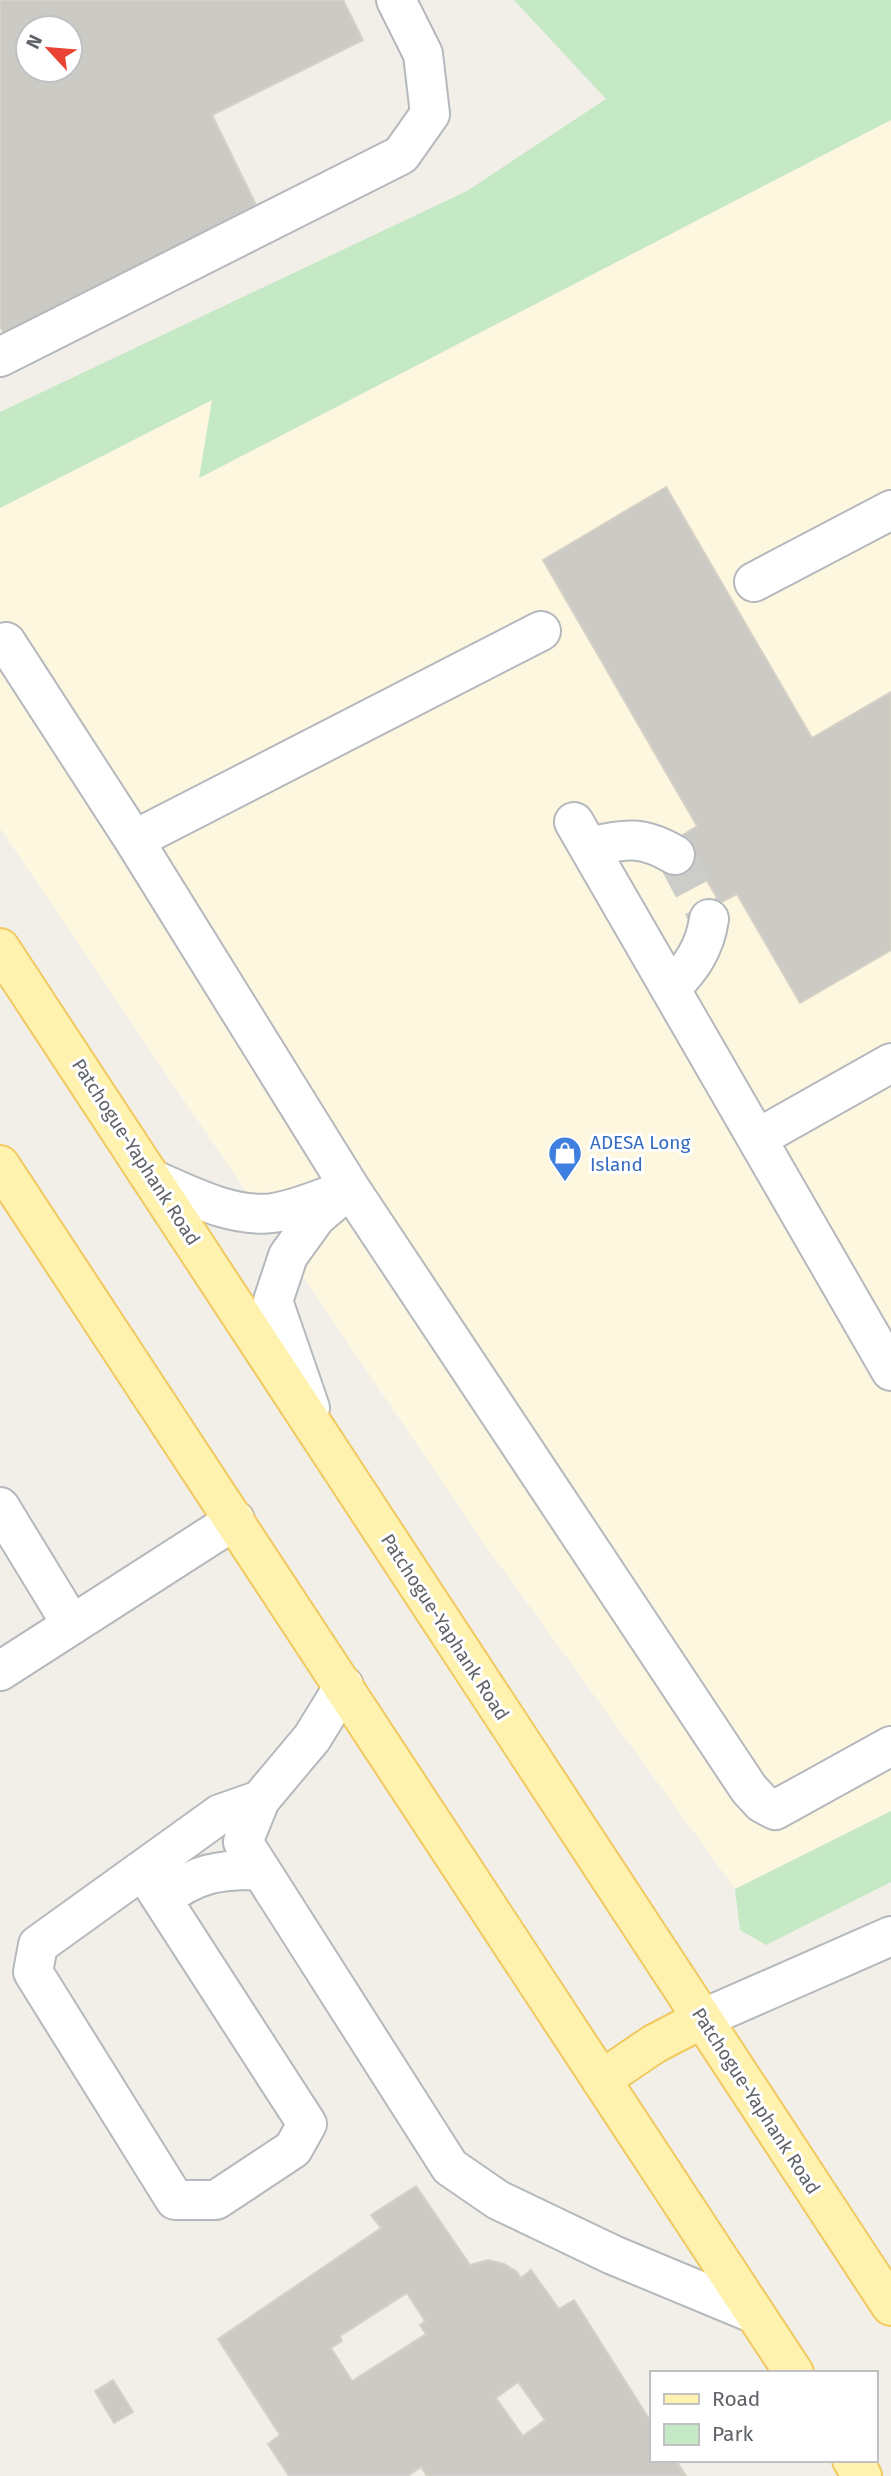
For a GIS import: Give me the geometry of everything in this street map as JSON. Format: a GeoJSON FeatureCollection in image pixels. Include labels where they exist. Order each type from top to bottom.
{"type":"FeatureCollection","features":[{"type":"Feature","properties":{"kind":"main road","name":"Patchogue-Yaphank Road"},"geometry":{"type":"LineString","coordinates":[[0,948],[155,1180],[891,2306]]}},
{"type":"Feature","properties":{"kind":"main road"},"geometry":{"type":"LineString","coordinates":[[0,1165],[236,1520],[793,2371]]}},
{"type":"Feature","properties":{"kind":"main road"},"geometry":{"type":"LineString","coordinates":[[601,2080],[654,2044],[702,2019]]}},
{"type":"Feature","properties":{"kind":"lane"},"geometry":{"type":"LineString","coordinates":[[0,357],[401,155],[430,114],[423,54],[396,0]]}},
{"type":"Feature","properties":{"kind":"lane"},"geometry":{"type":"LineString","coordinates":[[754,582],[891,510]]}},
{"type":"Feature","properties":{"kind":"lane"},"geometry":{"type":"LineString","coordinates":[[134,840],[541,631]]}},
{"type":"Feature","properties":{"kind":"lane"},"geometry":{"type":"LineString","coordinates":[[0,647],[6,642],[134,840],[350,1188],[749,1789],[762,1804],[775,1810],[891,1746]]}},
{"type":"Feature","properties":{"kind":"lane"},"geometry":{"type":"LineString","coordinates":[[675,855],[659,846],[628,839],[582,834],[891,1371]]}},
{"type":"Feature","properties":{"kind":"lane"},"geometry":{"type":"LineString","coordinates":[[671,988],[688,971],[700,951],[709,919]]}},
{"type":"Feature","properties":{"kind":"lane"},"geometry":{"type":"LineString","coordinates":[[758,1138],[891,1063]]}},
{"type":"Feature","properties":{"kind":"lane"},"geometry":{"type":"LineString","coordinates":[[155,1180],[211,1204],[247,1213],[273,1213],[350,1188]]}},
{"type":"Feature","properties":{"kind":"lane"},"geometry":{"type":"LineString","coordinates":[[319,1433],[273,1301],[288,1256],[316,1217],[350,1188]]}},
{"type":"Feature","properties":{"kind":"lane"},"geometry":{"type":"LineString","coordinates":[[0,1507],[72,1625]]}},
{"type":"Feature","properties":{"kind":"lane"},"geometry":{"type":"LineString","coordinates":[[0,1671],[236,1520]]}},
{"type":"Feature","properties":{"kind":"lane"},"geometry":{"type":"LineString","coordinates":[[344,1686],[312,1738],[260,1800],[243,1842],[450,2167],[498,2200],[613,2255],[755,2314]]}},
{"type":"Feature","properties":{"kind":"lane"},"geometry":{"type":"LineString","coordinates":[[152,1884],[307,2124],[293,2149],[216,2200],[175,2200],[33,1972],[38,1945],[152,1884],[220,1814],[260,1800]]}},
{"type":"Feature","properties":{"kind":"lane"},"geometry":{"type":"LineString","coordinates":[[152,1884],[182,1883],[228,1869],[261,1870]]}},
{"type":"Feature","properties":{"kind":"lane"},"geometry":{"type":"LineString","coordinates":[[702,2019],[891,1936]]}},
{"type":"Feature","properties":{"kind":"shaded area","name":"ADESA Long Island"},"geometry":{"type":"Polygon","coordinates":[[[891,120],[891,1811],[735,1889],[480,1538],[0,828],[0,508],[213,400],[200,478],[891,120]]]}},
{"type":"Feature","properties":{"kind":"green space"},"geometry":{"type":"Polygon","coordinates":[[[514,0],[891,0],[891,120],[199,478],[212,400],[0,508],[0,412],[467,191],[606,99],[514,0]]]}},
{"type":"Feature","properties":{"kind":"green space"},"geometry":{"type":"Polygon","coordinates":[[[891,1811],[891,1882],[766,1945],[740,1930],[735,1889],[891,1811]]]}},
{"type":"Feature","properties":{"kind":"building"},"geometry":{"type":"Polygon","coordinates":[[[0,0],[343,0],[363,40],[212,115],[259,211],[5,336],[0,326],[0,0]]]}},
{"type":"Feature","properties":{"kind":"building"},"geometry":{"type":"Polygon","coordinates":[[[666,487],[812,738],[891,692],[891,950],[800,1003],[737,894],[720,903],[681,836],[697,826],[543,560],[666,487]]]}},
{"type":"Feature","properties":{"kind":"building"},"geometry":{"type":"Polygon","coordinates":[[[416,2186],[470,2265],[488,2260],[504,2264],[521,2278],[531,2270],[559,2309],[574,2300],[650,2420],[650,2462],[677,2462],[686,2476],[427,2476],[421,2467],[408,2476],[289,2476],[268,2444],[280,2435],[218,2339],[381,2228],[371,2215],[416,2186]],[[407,2293],[340,2336],[342,2341],[331,2348],[352,2381],[426,2334],[420,2325],[425,2321],[407,2293]],[[518,2382],[496,2398],[523,2436],[545,2420],[518,2382]]]}},
{"type":"Feature","properties":{"kind":"building"},"geometry":{"type":"Polygon","coordinates":[[[113,2380],[133,2412],[114,2423],[95,2391],[113,2380]]]}},
{"type":"Feature","properties":{"kind":"tunnel"},"geometry":{"type":"LineString","coordinates":[[675,855],[709,919]]}},
{"type":"Feature","properties":{"kind":"place","name":"ADESA Long Island"},"geometry":{"type":"Point","coordinates":[565,1183]}}]}
